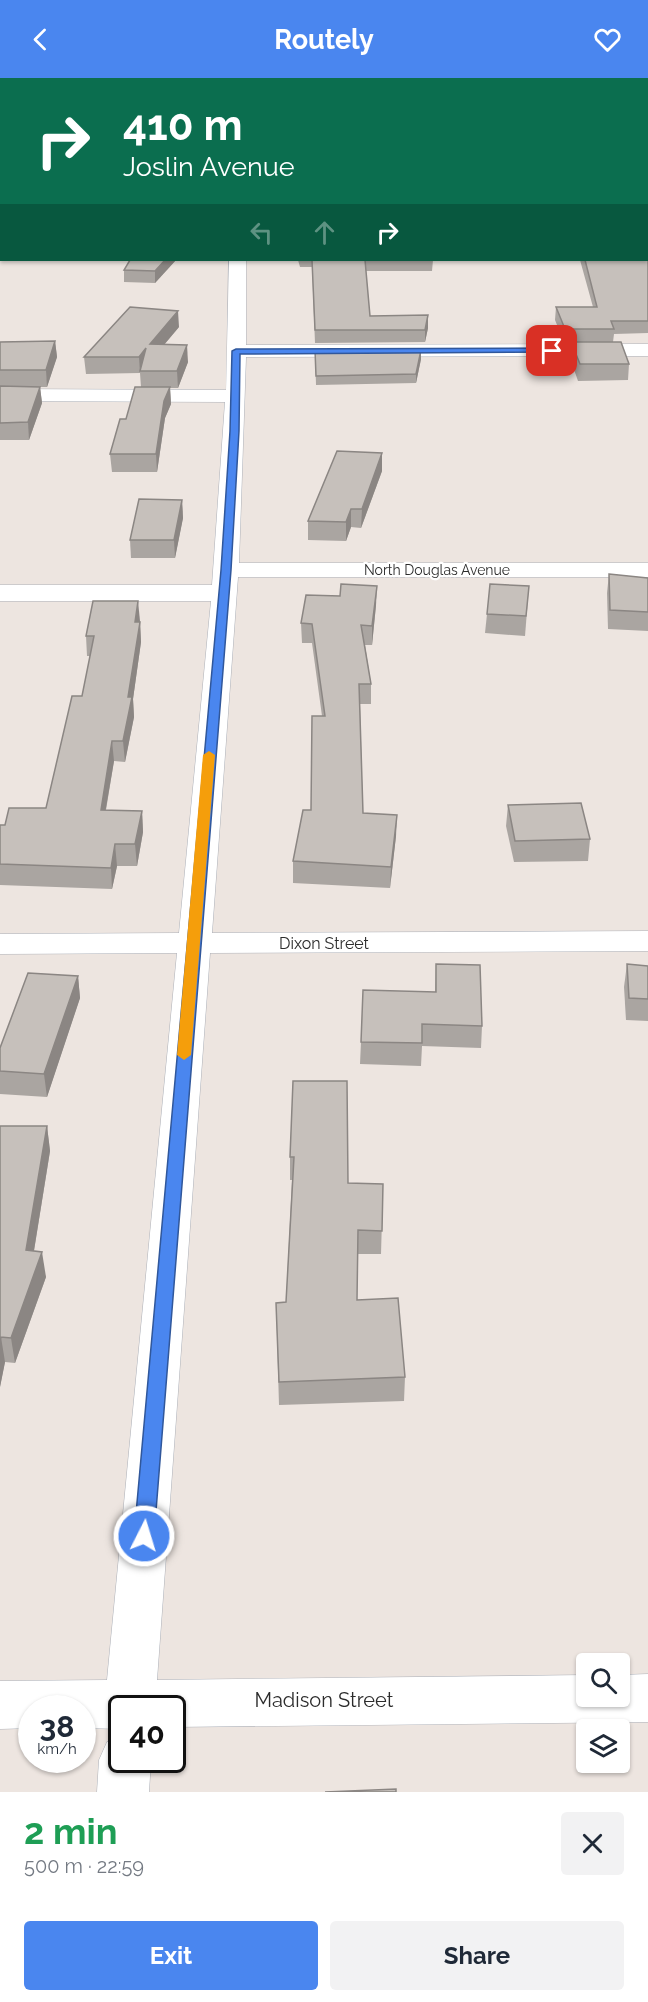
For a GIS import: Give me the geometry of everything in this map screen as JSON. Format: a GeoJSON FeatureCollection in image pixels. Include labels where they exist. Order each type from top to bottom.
{"type":"FeatureCollection","features":[{"type":"Feature","properties":{"kind":"street"},"geometry":{"type":"LineString","coordinates":[[131,1695],[224,582],[236,396],[237,261]]}},
{"type":"Feature","properties":{"kind":"street"},"geometry":{"type":"LineString","coordinates":[[236,351],[648,350]]}},
{"type":"Feature","properties":{"kind":"street"},"geometry":{"type":"LineString","coordinates":[[0,395],[236,396]]}},
{"type":"Feature","properties":{"kind":"street","name":"North Douglas Avenue"},"geometry":{"type":"LineString","coordinates":[[0,593],[224,582],[648,570]]}},
{"type":"Feature","properties":{"kind":"street","name":"Dixon Street"},"geometry":{"type":"LineString","coordinates":[[0,945],[648,941]]}},
{"type":"Feature","properties":{"kind":"street","name":"Madison Street"},"geometry":{"type":"LineString","coordinates":[[186,1704],[648,1698]]}},
{"type":"Feature","properties":{"kind":"street","name":"Madison Street"},"geometry":{"type":"LineString","coordinates":[[0,1705],[108,1705]]}},
{"type":"Feature","properties":{"kind":"street"},"geometry":{"type":"LineString","coordinates":[[123,1792],[124,1773]]}},
{"type":"Feature","properties":{"kind":"building"},"geometry":{"type":"Polygon","coordinates":[[[129,261],[164,261],[155,271],[124,270],[129,261]]]}},
{"type":"Feature","properties":{"kind":"building"},"geometry":{"type":"Polygon","coordinates":[[[312,261],[365,261],[370,316],[428,315],[425,330],[315,330],[312,261]]]}},
{"type":"Feature","properties":{"kind":"building"},"geometry":{"type":"Polygon","coordinates":[[[585,261],[648,261],[648,321],[611,321],[614,329],[565,329],[556,307],[597,307],[585,261]]]}},
{"type":"Feature","properties":{"kind":"building"},"geometry":{"type":"Polygon","coordinates":[[[130,307],[178,311],[150,344],[187,345],[177,371],[140,371],[146,348],[139,357],[84,357],[130,307]]]}},
{"type":"Feature","properties":{"kind":"building"},"geometry":{"type":"Polygon","coordinates":[[[55,341],[46,370],[0,370],[0,342],[55,341]]]}},
{"type":"Feature","properties":{"kind":"building"},"geometry":{"type":"Polygon","coordinates":[[[571,342],[621,342],[629,364],[580,364],[571,342]]]}},
{"type":"Feature","properties":{"kind":"building"},"geometry":{"type":"Polygon","coordinates":[[[315,350],[421,350],[416,374],[316,376],[315,350]]]}},
{"type":"Feature","properties":{"kind":"building"},"geometry":{"type":"Polygon","coordinates":[[[0,386],[40,387],[28,422],[0,423],[0,386]]]}},
{"type":"Feature","properties":{"kind":"building"},"geometry":{"type":"Polygon","coordinates":[[[135,387],[170,387],[164,401],[156,454],[110,454],[120,419],[126,419],[135,387]]]}},
{"type":"Feature","properties":{"kind":"building"},"geometry":{"type":"Polygon","coordinates":[[[337,451],[382,453],[362,509],[351,509],[346,522],[308,521],[337,451]]]}},
{"type":"Feature","properties":{"kind":"building"},"geometry":{"type":"Polygon","coordinates":[[[139,499],[182,500],[174,540],[130,540],[139,499]]]}},
{"type":"Feature","properties":{"kind":"building"},"geometry":{"type":"Polygon","coordinates":[[[609,574],[648,578],[648,612],[610,610],[609,574]]]}},
{"type":"Feature","properties":{"kind":"building"},"geometry":{"type":"Polygon","coordinates":[[[341,584],[377,586],[372,626],[361,625],[371,684],[359,684],[363,813],[397,815],[391,867],[293,861],[303,810],[311,810],[312,716],[325,716],[312,624],[301,623],[306,595],[340,596],[341,584]]]}},
{"type":"Feature","properties":{"kind":"building"},"geometry":{"type":"Polygon","coordinates":[[[490,584],[529,586],[526,616],[487,614],[490,584]]]}},
{"type":"Feature","properties":{"kind":"building"},"geometry":{"type":"Polygon","coordinates":[[[93,601],[138,601],[135,622],[140,622],[128,697],[132,697],[123,741],[112,741],[101,810],[142,811],[135,844],[115,844],[111,868],[0,864],[0,825],[5,825],[9,808],[46,808],[72,696],[82,696],[94,636],[86,636],[93,601]]]}},
{"type":"Feature","properties":{"kind":"building"},"geometry":{"type":"Polygon","coordinates":[[[581,803],[590,839],[515,841],[508,805],[581,803]]]}},
{"type":"Feature","properties":{"kind":"building"},"geometry":{"type":"Polygon","coordinates":[[[436,964],[480,965],[482,1026],[422,1024],[422,1043],[361,1042],[363,990],[436,992],[436,964]]]}},
{"type":"Feature","properties":{"kind":"building"},"geometry":{"type":"Polygon","coordinates":[[[627,964],[648,966],[648,999],[629,998],[627,964]]]}},
{"type":"Feature","properties":{"kind":"building"},"geometry":{"type":"Polygon","coordinates":[[[28,973],[78,976],[44,1074],[0,1071],[0,1048],[28,973]]]}},
{"type":"Feature","properties":{"kind":"building"},"geometry":{"type":"Polygon","coordinates":[[[293,1081],[347,1081],[348,1183],[383,1184],[382,1231],[358,1230],[357,1300],[398,1298],[405,1377],[279,1382],[276,1303],[286,1302],[294,1157],[290,1157],[293,1081]]]}},
{"type":"Feature","properties":{"kind":"building"},"geometry":{"type":"Polygon","coordinates":[[[0,1126],[47,1126],[26,1250],[42,1252],[11,1338],[1,1337],[0,1340],[0,1126]]]}},
{"type":"Feature","properties":{"kind":"building"},"geometry":{"type":"Polygon","coordinates":[[[396,1789],[396,1792],[325,1792],[396,1789]]]}},
{"type":"Feature","properties":{"kind":"slow traffic"},"geometry":{"type":"LineString","coordinates":[[184,1055],[209,755]]}},
{"type":"Feature","properties":{"kind":"route"},"geometry":{"type":"LineString","coordinates":[[144,1536],[226,570],[236,396],[236,351],[552,351]]}}]}
